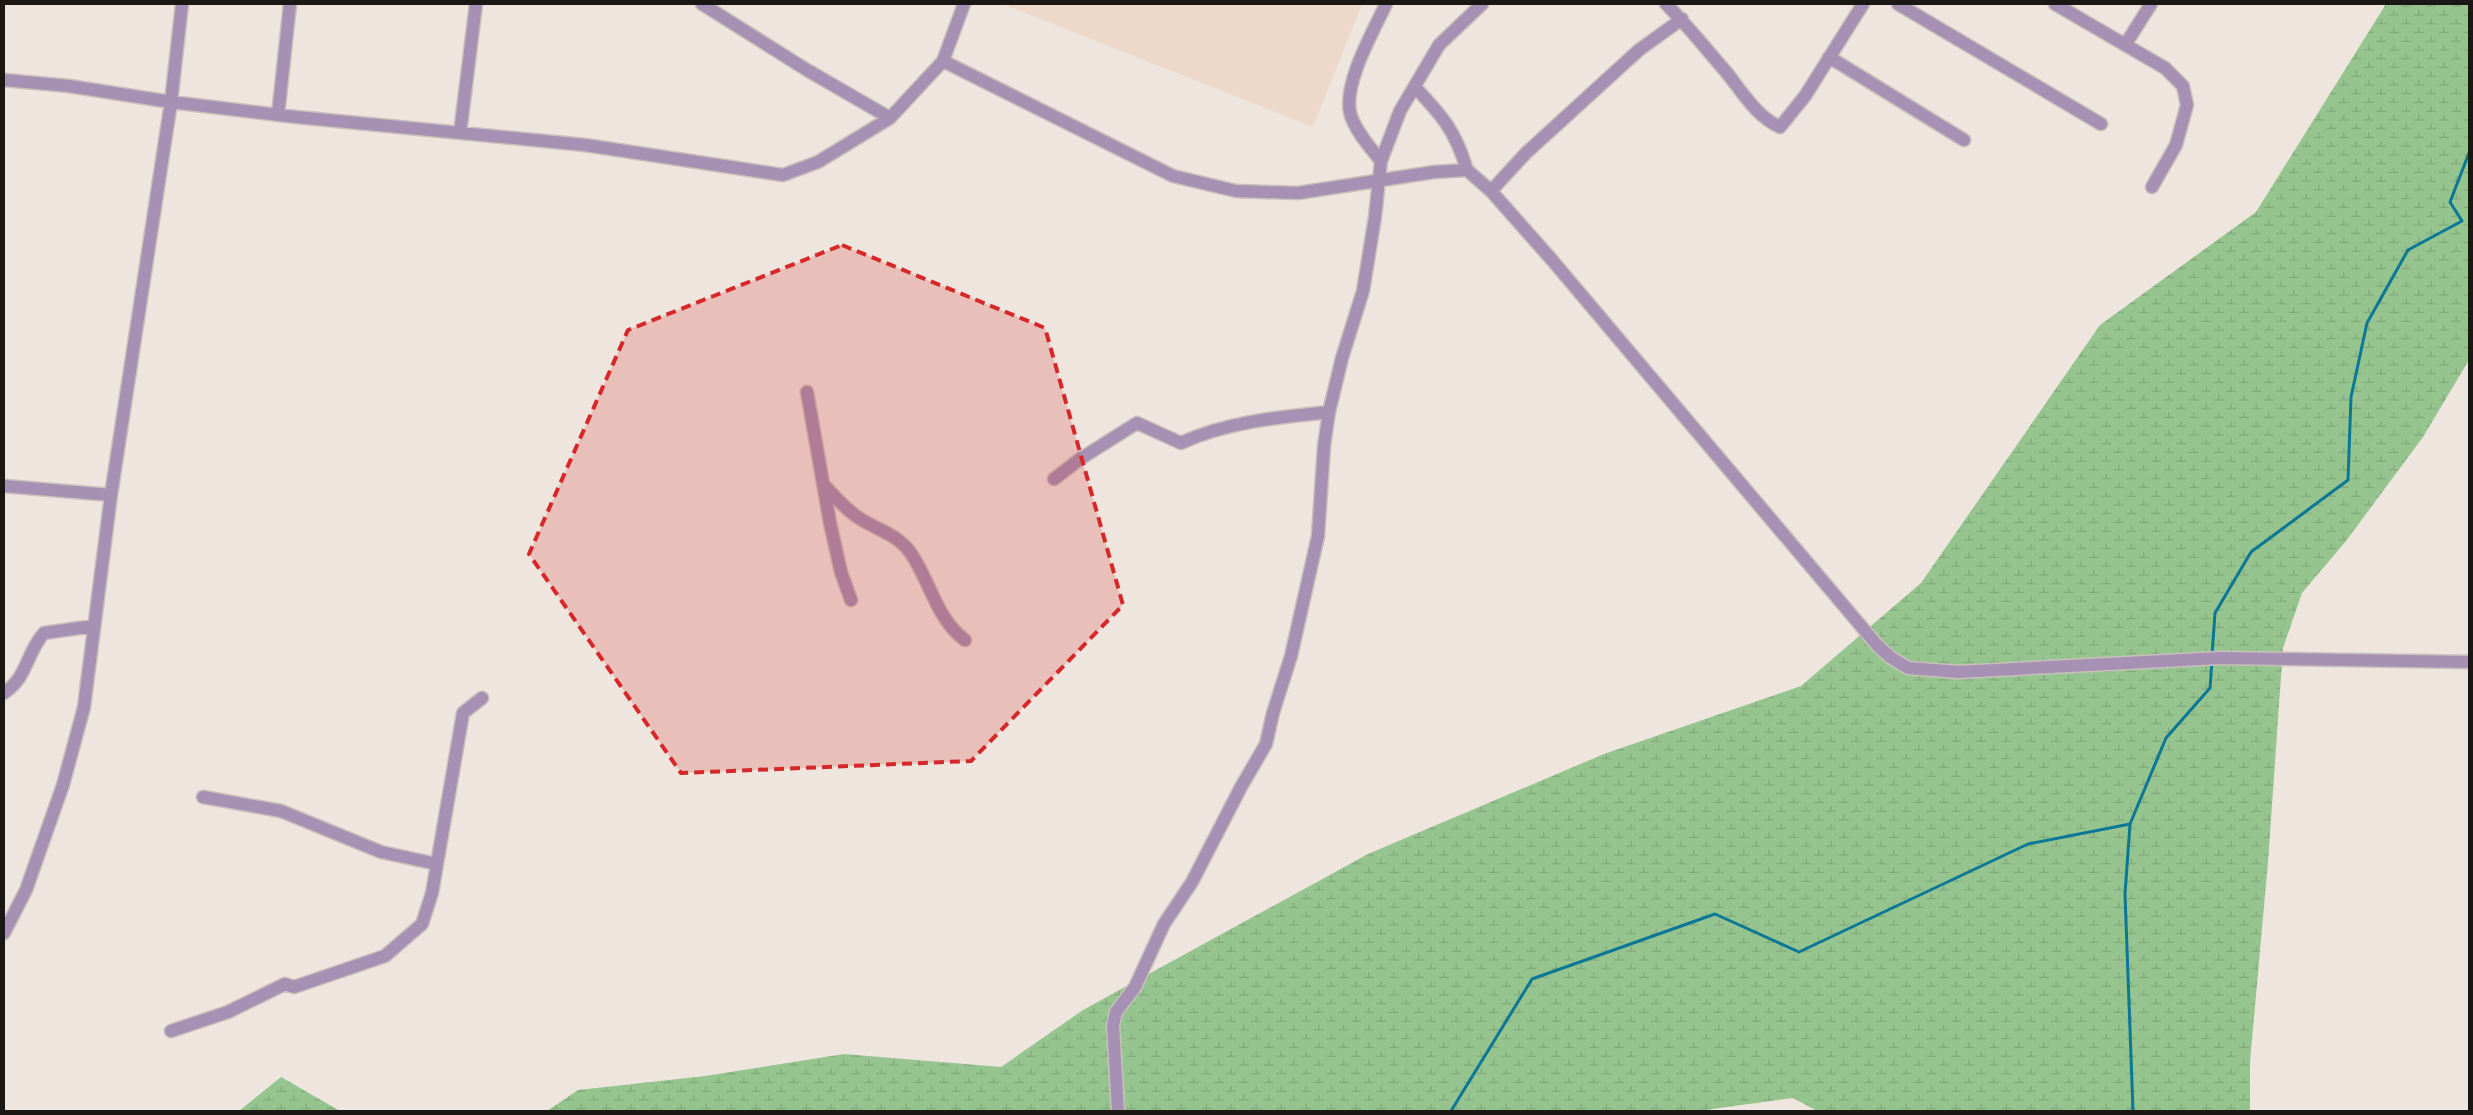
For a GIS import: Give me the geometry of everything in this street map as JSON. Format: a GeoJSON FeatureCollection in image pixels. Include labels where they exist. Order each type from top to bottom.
{"type":"FeatureCollection","features":[{"type":"Feature","properties":{"kind":"street"},"geometry":{"type":"LineString","coordinates":[[4,933],[26,890],[63,785],[84,707],[111,495],[171,102],[182,4]]}},
{"type":"Feature","properties":{"kind":"street"},"geometry":{"type":"LineString","coordinates":[[278,115],[290,4]]}},
{"type":"Feature","properties":{"kind":"street"},"geometry":{"type":"LineString","coordinates":[[460,133],[476,4]]}},
{"type":"Feature","properties":{"kind":"street"},"geometry":{"type":"LineString","coordinates":[[702,4],[807,70],[890,118]]}},
{"type":"Feature","properties":{"kind":"street"},"geometry":{"type":"LineString","coordinates":[[4,80],[69,86],[171,102],[278,115],[585,145],[783,175],[818,162],[890,118],[943,61],[964,4]]}},
{"type":"Feature","properties":{"kind":"street"},"geometry":{"type":"LineString","coordinates":[[1381,161],[1367,145],[1350,113],[1352,79],[1386,4]]}},
{"type":"Feature","properties":{"kind":"street"},"geometry":{"type":"LineString","coordinates":[[1118,1111],[1113,1025],[1116,1012],[1135,987],[1164,924],[1192,882],[1266,744],[1291,656],[1318,536],[1324,446],[1329,412],[1342,358],[1363,291],[1380,180],[1381,161],[1400,111],[1439,44],[1482,4]]}},
{"type":"Feature","properties":{"kind":"street"},"geometry":{"type":"LineString","coordinates":[[1666,4],[1682,20],[1752,104],[1769,122],[1780,127],[1805,96],[1863,4]]}},
{"type":"Feature","properties":{"kind":"street"},"geometry":{"type":"LineString","coordinates":[[1898,4],[2102,124]]}},
{"type":"Feature","properties":{"kind":"street"},"geometry":{"type":"LineString","coordinates":[[2055,4],[2165,68],[2183,86],[2187,105],[2176,145],[2152,187]]}},
{"type":"Feature","properties":{"kind":"street"},"geometry":{"type":"LineString","coordinates":[[2125,45],[2151,4]]}},
{"type":"Feature","properties":{"kind":"street"},"geometry":{"type":"LineString","coordinates":[[1491,191],[1526,153],[1639,50],[1682,20]]}},
{"type":"Feature","properties":{"kind":"street"},"geometry":{"type":"LineString","coordinates":[[1829,57],[1964,140]]}},
{"type":"Feature","properties":{"kind":"street"},"geometry":{"type":"LineString","coordinates":[[943,61],[1173,176],[1236,191],[1298,193],[1434,172],[1467,170]]}},
{"type":"Feature","properties":{"kind":"street"},"geometry":{"type":"LineString","coordinates":[[1415,87],[1441,115],[1458,141],[1467,170],[1491,191],[1857,622],[1890,657],[1908,668],[1959,672],[2220,658],[2469,662]]}},
{"type":"Feature","properties":{"kind":"street"},"geometry":{"type":"LineString","coordinates":[[807,392],[841,572],[850,600]]}},
{"type":"Feature","properties":{"kind":"street"},"geometry":{"type":"LineString","coordinates":[[1054,479],[1080,458],[1137,423],[1181,443],[1196,436],[1244,424],[1329,412]]}},
{"type":"Feature","properties":{"kind":"street"},"geometry":{"type":"LineString","coordinates":[[823,484],[858,518],[890,534],[909,550],[920,567],[942,614],[957,634],[965,640]]}},
{"type":"Feature","properties":{"kind":"street"},"geometry":{"type":"LineString","coordinates":[[4,486],[111,495]]}},
{"type":"Feature","properties":{"kind":"street"},"geometry":{"type":"LineString","coordinates":[[4,693],[24,672],[32,649],[44,633],[94,626]]}},
{"type":"Feature","properties":{"kind":"street"},"geometry":{"type":"LineString","coordinates":[[171,1032],[228,1012],[285,984],[294,987],[385,956],[422,924],[432,893],[463,713],[482,698]]}},
{"type":"Feature","properties":{"kind":"street"},"geometry":{"type":"LineString","coordinates":[[204,797],[281,811],[381,852],[437,864]]}},
{"type":"Feature","properties":{"kind":"highlighted area"},"geometry":{"type":"Polygon","coordinates":[[[842,245],[1045,328],[1123,605],[971,761],[681,773],[529,554],[628,330],[842,245]]]}},
{"type":"Feature","properties":{"kind":"shaded area"},"geometry":{"type":"Polygon","coordinates":[[[1003,4],[1362,4],[1313,127],[1003,4]]]}},
{"type":"Feature","properties":{"kind":"green space"},"geometry":{"type":"Polygon","coordinates":[[[2386,4],[2469,4],[2469,360],[2423,437],[2346,541],[2302,593],[2283,648],[2268,862],[2250,1062],[2250,1111],[1817,1111],[1793,1098],[1698,1111],[547,1111],[578,1090],[705,1076],[844,1054],[1001,1067],[1083,1010],[1368,854],[1604,754],[1801,686],[1921,583],[2100,325],[2256,212],[2386,4]]]}},
{"type":"Feature","properties":{"kind":"green space"},"geometry":{"type":"Polygon","coordinates":[[[281,1077],[340,1111],[239,1111],[281,1077]]]}},
{"type":"Feature","properties":{"kind":"waterway"},"geometry":{"type":"LineString","coordinates":[[2212,655],[2215,613],[2251,552],[2348,480],[2351,397],[2367,323],[2408,250],[2462,221],[2450,202],[2469,153]]}},
{"type":"Feature","properties":{"kind":"waterway"},"geometry":{"type":"LineString","coordinates":[[2133,1111],[2125,894],[2130,824],[2166,738],[2210,688],[2212,661]]}},
{"type":"Feature","properties":{"kind":"waterway"},"geometry":{"type":"LineString","coordinates":[[1451,1111],[1532,979],[1715,914],[1799,952],[2028,844],[2130,824]]}}]}
